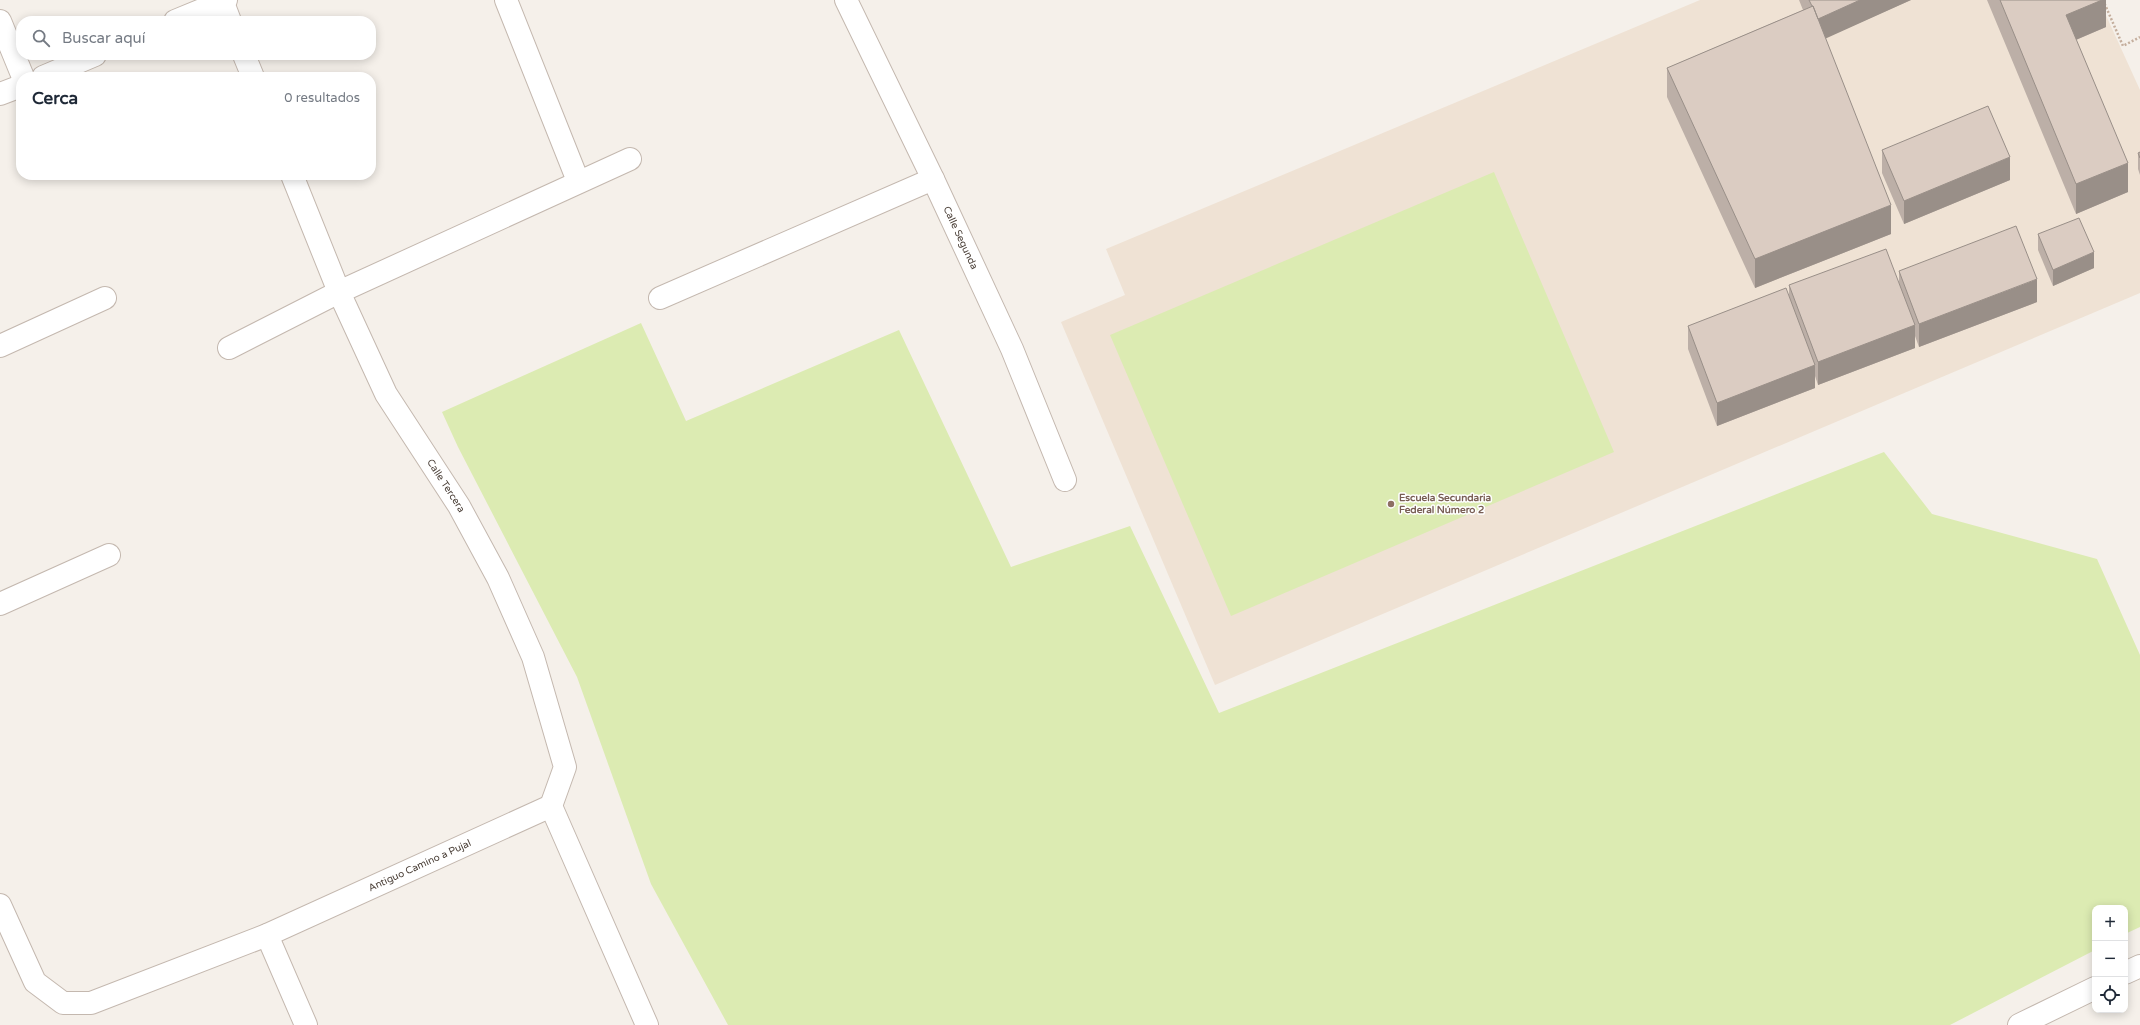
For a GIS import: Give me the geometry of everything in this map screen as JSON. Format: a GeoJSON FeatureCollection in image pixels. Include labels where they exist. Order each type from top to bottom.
{"type":"FeatureCollection","features":[{"type":"Feature","properties":{"kind":"street"},"geometry":{"type":"LineString","coordinates":[[186,16],[223,0],[228,16]]}},
{"type":"Feature","properties":{"kind":"street"},"geometry":{"type":"LineString","coordinates":[[506,0],[578,181]]}},
{"type":"Feature","properties":{"kind":"street","name":"Calle Segunda"},"geometry":{"type":"LineString","coordinates":[[846,0],[933,179],[1012,349],[1065,480]]}},
{"type":"Feature","properties":{"kind":"street"},"geometry":{"type":"LineString","coordinates":[[0,21],[21,72]]}},
{"type":"Feature","properties":{"kind":"street"},"geometry":{"type":"LineString","coordinates":[[55,72],[83,60]]}},
{"type":"Feature","properties":{"kind":"street"},"geometry":{"type":"LineString","coordinates":[[246,60],[251,72]]}},
{"type":"Feature","properties":{"kind":"street"},"geometry":{"type":"LineString","coordinates":[[0,94],[16,88]]}},
{"type":"Feature","properties":{"kind":"street"},"geometry":{"type":"LineString","coordinates":[[229,348],[339,292],[630,158]]}},
{"type":"Feature","properties":{"kind":"street"},"geometry":{"type":"LineString","coordinates":[[660,298],[933,179]]}},
{"type":"Feature","properties":{"kind":"street","name":"Calle Tercera"},"geometry":{"type":"LineString","coordinates":[[294,180],[339,292],[386,394],[460,506],[498,578],[533,657],[565,767],[551,806]]}},
{"type":"Feature","properties":{"kind":"street"},"geometry":{"type":"LineString","coordinates":[[0,346],[105,298]]}},
{"type":"Feature","properties":{"kind":"street"},"geometry":{"type":"LineString","coordinates":[[0,604],[108,555]]}},
{"type":"Feature","properties":{"kind":"street"},"geometry":{"type":"LineString","coordinates":[[551,806],[647,1025]]}},
{"type":"Feature","properties":{"kind":"street","name":"Antiguo Camino a Pujal"},"geometry":{"type":"LineString","coordinates":[[0,905],[35,982],[63,1003],[91,1003],[267,935],[551,806]]}},
{"type":"Feature","properties":{"kind":"street"},"geometry":{"type":"LineString","coordinates":[[267,935],[306,1025]]}},
{"type":"Feature","properties":{"kind":"street"},"geometry":{"type":"LineString","coordinates":[[2128,972],[2140,966]]}},
{"type":"Feature","properties":{"kind":"street"},"geometry":{"type":"LineString","coordinates":[[2019,1025],[2092,989]]}},
{"type":"Feature","properties":{"kind":"path"},"geometry":{"type":"LineString","coordinates":[[2103,0],[2123,46],[2140,38]]}},
{"type":"Feature","properties":{"kind":"shaded area","name":"Escuela Secundaria Federal Número 2"},"geometry":{"type":"Polygon","coordinates":[[[1700,0],[2099,0],[2140,90],[2140,293],[1215,685],[1061,322],[1125,295],[1106,249],[1700,0]]]}},
{"type":"Feature","properties":{"kind":"green space"},"geometry":{"type":"Polygon","coordinates":[[[1494,172],[1614,452],[1231,616],[1110,335],[1494,172]]]}},
{"type":"Feature","properties":{"kind":"green space"},"geometry":{"type":"Polygon","coordinates":[[[641,323],[686,421],[899,330],[1011,567],[1130,526],[1219,713],[1884,452],[1932,514],[2097,559],[2140,655],[2140,927],[2128,933],[2128,905],[2092,905],[2092,952],[1950,1025],[728,1025],[651,884],[577,677],[458,447],[442,412],[641,323]]]}},
{"type":"Feature","properties":{"kind":"building"},"geometry":{"type":"Polygon","coordinates":[[[1809,0],[1860,0],[1818,19],[1809,0]]]}},
{"type":"Feature","properties":{"kind":"building"},"geometry":{"type":"Polygon","coordinates":[[[2000,0],[2102,0],[2066,15],[2128,163],[2076,184],[2000,0]]]}},
{"type":"Feature","properties":{"kind":"building"},"geometry":{"type":"Polygon","coordinates":[[[1813,6],[1891,205],[1755,259],[1667,68],[1813,6]]]}},
{"type":"Feature","properties":{"kind":"building"},"geometry":{"type":"Polygon","coordinates":[[[1988,106],[2010,157],[1904,201],[1882,150],[1988,106]]]}},
{"type":"Feature","properties":{"kind":"building"},"geometry":{"type":"Polygon","coordinates":[[[2079,218],[2094,252],[2053,270],[2038,234],[2079,218]]]}},
{"type":"Feature","properties":{"kind":"building"},"geometry":{"type":"Polygon","coordinates":[[[2016,226],[2037,279],[1919,324],[1899,271],[2016,226]]]}},
{"type":"Feature","properties":{"kind":"building"},"geometry":{"type":"Polygon","coordinates":[[[1886,249],[1915,325],[1818,362],[1789,285],[1886,249]]]}},
{"type":"Feature","properties":{"kind":"building"},"geometry":{"type":"Polygon","coordinates":[[[1786,288],[1815,365],[1717,403],[1688,326],[1786,288]]]}},
{"type":"Feature","properties":{"kind":"place","name":"Escuela Secundaria Federal Número 2"},"geometry":{"type":"Point","coordinates":[1391,504]}}]}
